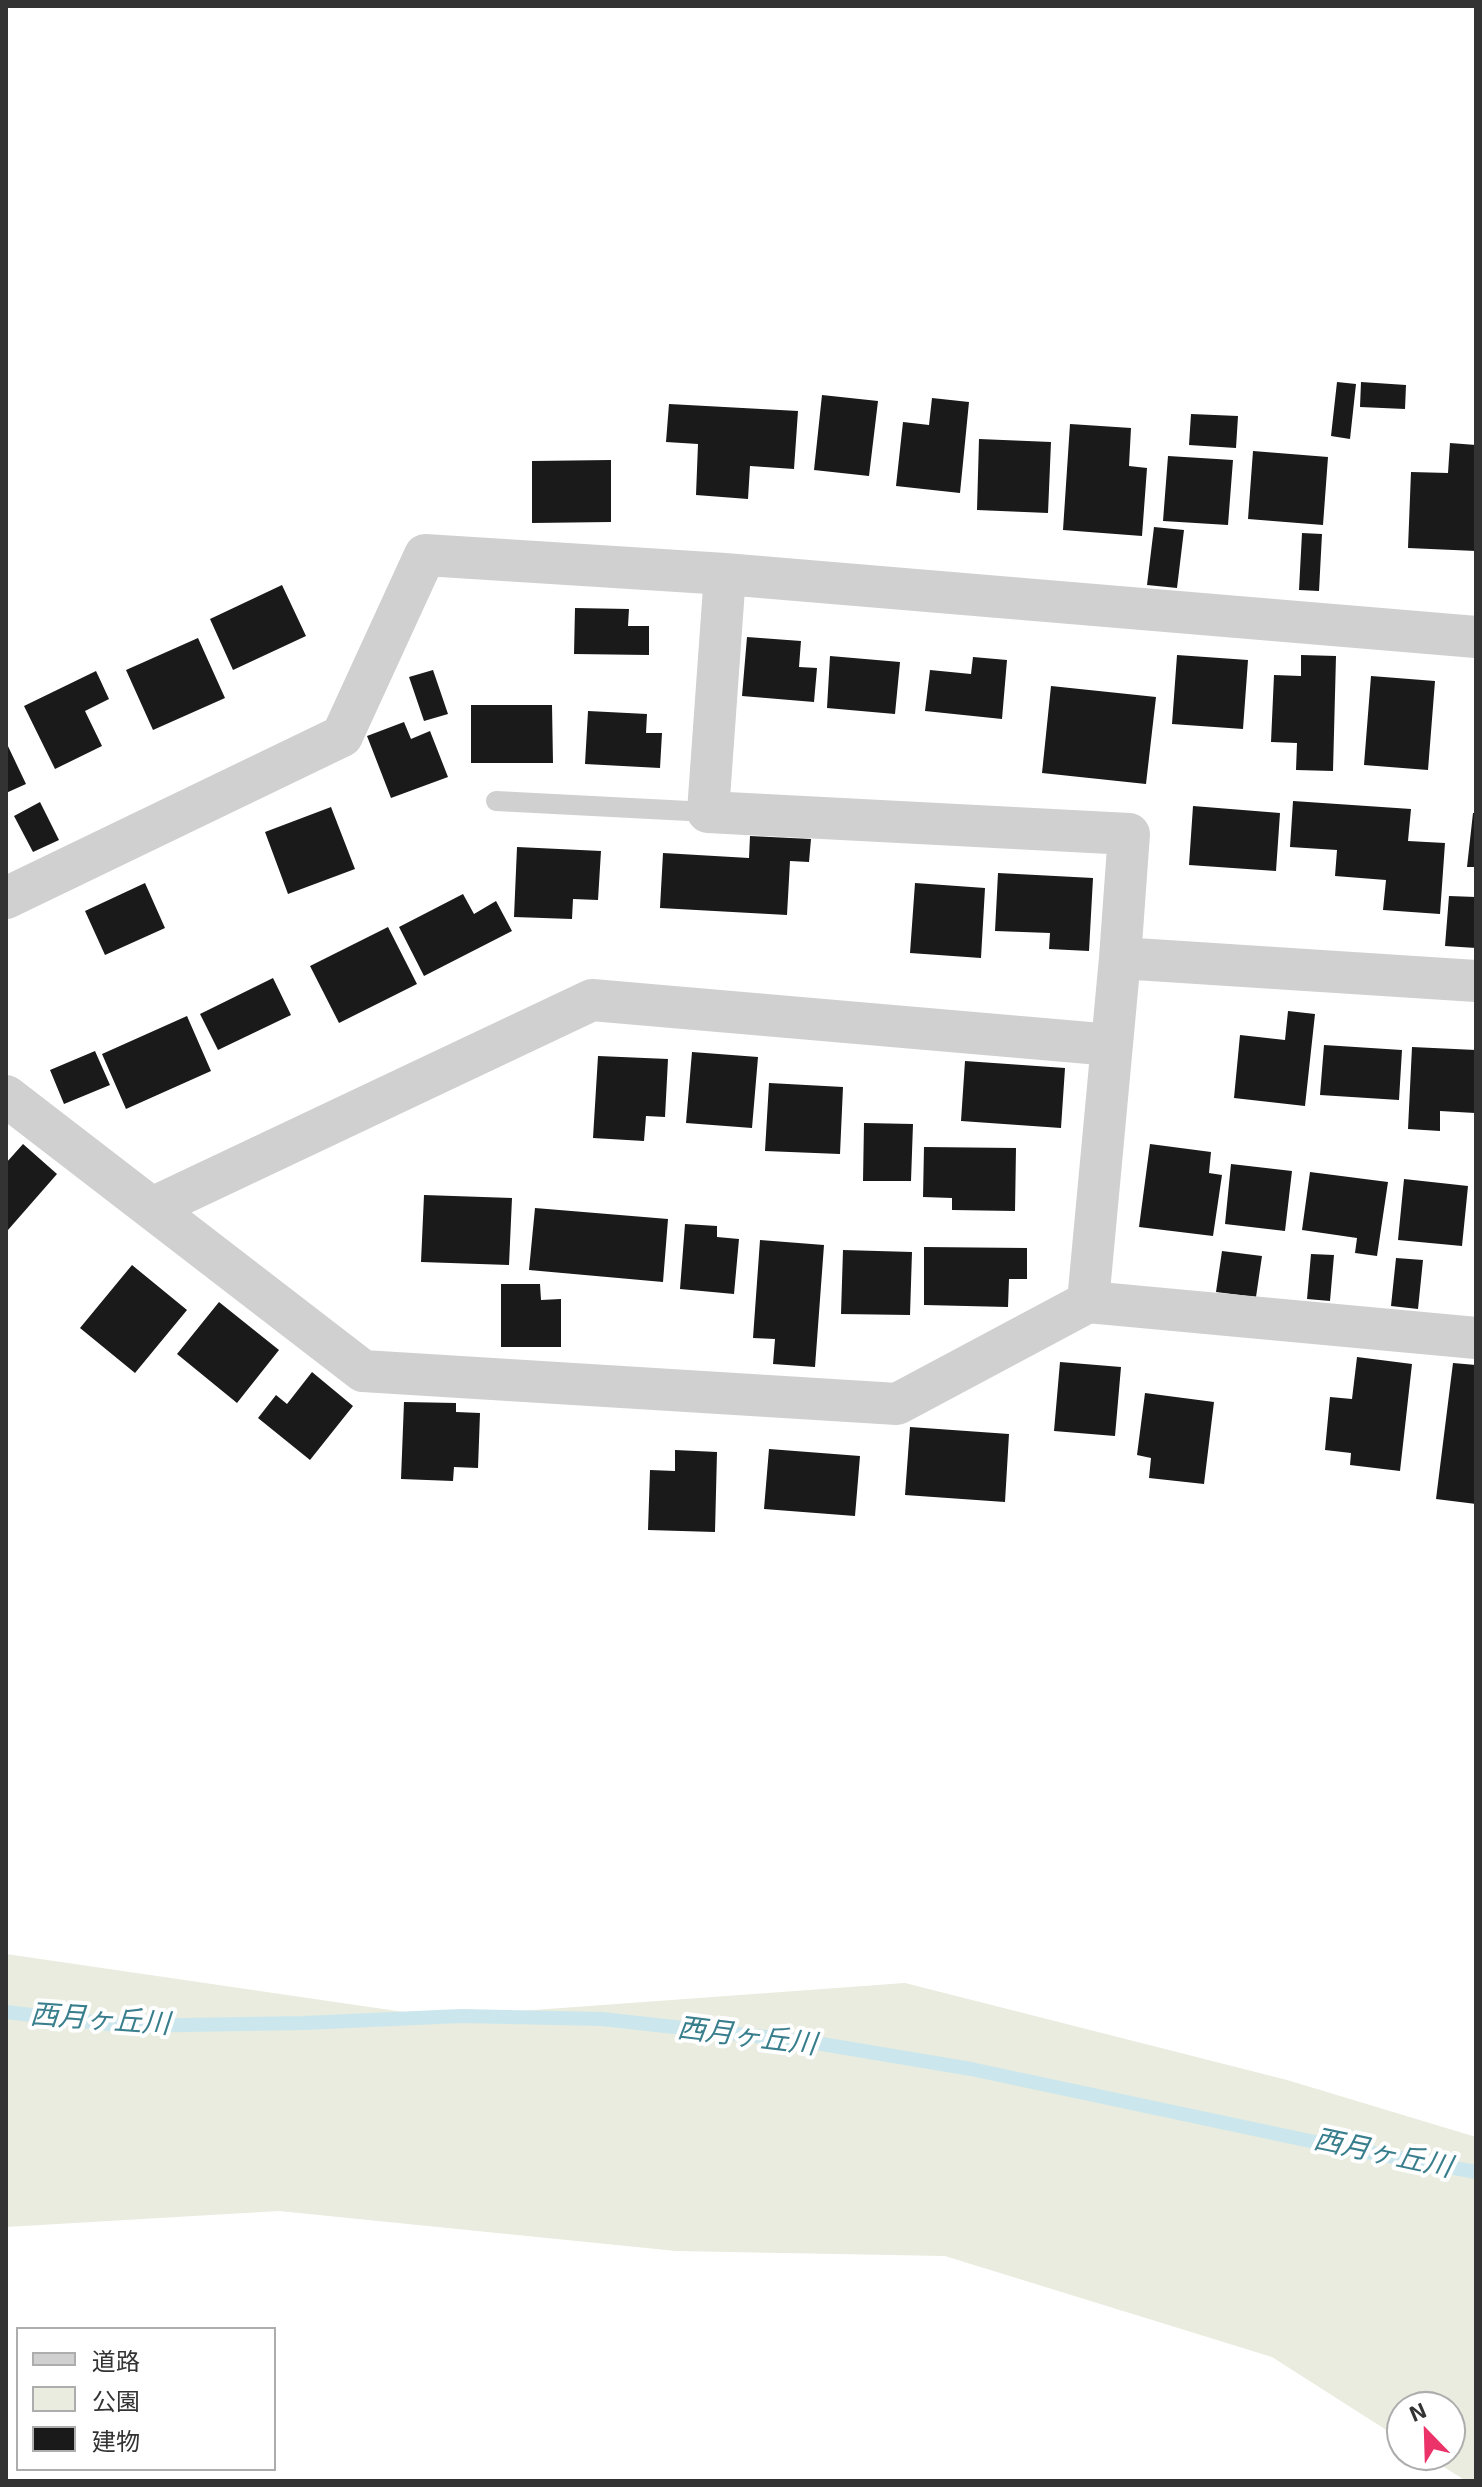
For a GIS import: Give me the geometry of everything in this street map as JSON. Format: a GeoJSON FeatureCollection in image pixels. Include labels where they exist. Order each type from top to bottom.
{"type":"FeatureCollection","features":[{"type":"Feature","properties":{"kind":"street"},"geometry":{"type":"LineString","coordinates":[[6,898],[342,736],[425,555],[725,574],[1476,637]]}},
{"type":"Feature","properties":{"kind":"street"},"geometry":{"type":"LineString","coordinates":[[725,574],[708,812],[1129,834],[1088,1302]]}},
{"type":"Feature","properties":{"kind":"street"},"geometry":{"type":"LineString","coordinates":[[1120,958],[1476,981]]}},
{"type":"Feature","properties":{"kind":"street"},"geometry":{"type":"LineString","coordinates":[[152,1208],[592,1000],[1112,1045]]}},
{"type":"Feature","properties":{"kind":"street"},"geometry":{"type":"LineString","coordinates":[[6,1096],[363,1371],[897,1404],[1088,1302],[1476,1338]]}},
{"type":"Feature","properties":{"kind":"lane"},"geometry":{"type":"LineString","coordinates":[[496,801],[708,812]]}},
{"type":"Feature","properties":{"kind":"green space"},"geometry":{"type":"Polygon","coordinates":[[[6,1954],[438,2017],[905,1983],[1287,2080],[1476,2137],[1476,2481],[1466,2481],[1450,2471],[1466,2471],[1466,2391],[1386,2391],[1386,2430],[1272,2357],[945,2256],[676,2251],[279,2211],[6,2227],[6,1954]]]}},
{"type":"Feature","properties":{"kind":"building"},"geometry":{"type":"Polygon","coordinates":[[[1337,382],[1356,384],[1350,439],[1331,436],[1337,382]]]}},
{"type":"Feature","properties":{"kind":"building"},"geometry":{"type":"Polygon","coordinates":[[[1361,382],[1406,385],[1405,409],[1360,407],[1361,382]]]}},
{"type":"Feature","properties":{"kind":"building"},"geometry":{"type":"Polygon","coordinates":[[[822,395],[878,401],[869,476],[814,470],[822,395]]]}},
{"type":"Feature","properties":{"kind":"building"},"geometry":{"type":"Polygon","coordinates":[[[932,398],[969,402],[960,493],[896,486],[903,422],[929,425],[932,398]]]}},
{"type":"Feature","properties":{"kind":"building"},"geometry":{"type":"Polygon","coordinates":[[[669,404],[798,411],[794,469],[750,466],[748,499],[696,495],[698,444],[666,442],[669,404]]]}},
{"type":"Feature","properties":{"kind":"building"},"geometry":{"type":"Polygon","coordinates":[[[1191,414],[1238,416],[1236,448],[1189,445],[1191,414]]]}},
{"type":"Feature","properties":{"kind":"building"},"geometry":{"type":"Polygon","coordinates":[[[1070,424],[1131,428],[1129,466],[1147,468],[1142,536],[1063,530],[1070,424]]]}},
{"type":"Feature","properties":{"kind":"building"},"geometry":{"type":"Polygon","coordinates":[[[979,439],[1051,442],[1048,513],[977,510],[979,439]]]}},
{"type":"Feature","properties":{"kind":"building"},"geometry":{"type":"Polygon","coordinates":[[[1450,443],[1476,445],[1476,551],[1408,548],[1411,472],[1448,473],[1450,443]]]}},
{"type":"Feature","properties":{"kind":"building"},"geometry":{"type":"Polygon","coordinates":[[[1253,451],[1328,457],[1323,525],[1248,519],[1253,451]]]}},
{"type":"Feature","properties":{"kind":"building"},"geometry":{"type":"Polygon","coordinates":[[[1168,456],[1233,460],[1228,525],[1163,521],[1168,456]]]}},
{"type":"Feature","properties":{"kind":"building"},"geometry":{"type":"Polygon","coordinates":[[[611,460],[611,522],[532,523],[532,461],[611,460]]]}},
{"type":"Feature","properties":{"kind":"building"},"geometry":{"type":"Polygon","coordinates":[[[1154,527],[1184,530],[1177,588],[1147,585],[1154,527]]]}},
{"type":"Feature","properties":{"kind":"building"},"geometry":{"type":"Polygon","coordinates":[[[1302,533],[1322,534],[1319,591],[1299,590],[1302,533]]]}},
{"type":"Feature","properties":{"kind":"building"},"geometry":{"type":"Polygon","coordinates":[[[282,585],[306,636],[233,670],[210,619],[282,585]]]}},
{"type":"Feature","properties":{"kind":"building"},"geometry":{"type":"Polygon","coordinates":[[[575,608],[629,609],[628,626],[649,626],[649,655],[574,654],[575,608]]]}},
{"type":"Feature","properties":{"kind":"building"},"geometry":{"type":"Polygon","coordinates":[[[747,637],[801,641],[799,667],[817,668],[814,702],[742,696],[747,637]]]}},
{"type":"Feature","properties":{"kind":"building"},"geometry":{"type":"Polygon","coordinates":[[[198,638],[225,698],[153,730],[126,670],[198,638]]]}},
{"type":"Feature","properties":{"kind":"building"},"geometry":{"type":"Polygon","coordinates":[[[1177,655],[1248,660],[1243,729],[1172,724],[1177,655]]]}},
{"type":"Feature","properties":{"kind":"building"},"geometry":{"type":"Polygon","coordinates":[[[1301,655],[1336,656],[1333,771],[1296,770],[1297,743],[1271,742],[1274,675],[1301,676],[1301,655]]]}},
{"type":"Feature","properties":{"kind":"building"},"geometry":{"type":"Polygon","coordinates":[[[830,656],[900,662],[895,714],[827,708],[830,656]]]}},
{"type":"Feature","properties":{"kind":"building"},"geometry":{"type":"Polygon","coordinates":[[[973,657],[1007,660],[1002,719],[925,711],[930,670],[971,674],[973,657]]]}},
{"type":"Feature","properties":{"kind":"building"},"geometry":{"type":"Polygon","coordinates":[[[433,670],[448,714],[424,721],[409,677],[433,670]]]}},
{"type":"Feature","properties":{"kind":"building"},"geometry":{"type":"Polygon","coordinates":[[[96,671],[109,699],[85,711],[102,746],[55,769],[24,706],[96,671]]]}},
{"type":"Feature","properties":{"kind":"building"},"geometry":{"type":"Polygon","coordinates":[[[1371,676],[1435,681],[1428,770],[1364,765],[1371,676]]]}},
{"type":"Feature","properties":{"kind":"building"},"geometry":{"type":"Polygon","coordinates":[[[1051,686],[1156,697],[1146,784],[1042,773],[1051,686]]]}},
{"type":"Feature","properties":{"kind":"building"},"geometry":{"type":"Polygon","coordinates":[[[471,705],[552,705],[553,763],[471,763],[471,705]]]}},
{"type":"Feature","properties":{"kind":"building"},"geometry":{"type":"Polygon","coordinates":[[[588,711],[647,714],[646,733],[662,733],[660,768],[585,764],[588,711]]]}},
{"type":"Feature","properties":{"kind":"building"},"geometry":{"type":"Polygon","coordinates":[[[404,722],[411,739],[430,731],[448,777],[391,798],[367,736],[404,722]]]}},
{"type":"Feature","properties":{"kind":"building"},"geometry":{"type":"Polygon","coordinates":[[[6,742],[26,784],[6,793],[6,742]]]}},
{"type":"Feature","properties":{"kind":"building"},"geometry":{"type":"Polygon","coordinates":[[[1293,801],[1411,809],[1408,841],[1445,843],[1440,914],[1383,910],[1386,880],[1335,876],[1337,850],[1290,847],[1293,801]]]}},
{"type":"Feature","properties":{"kind":"building"},"geometry":{"type":"Polygon","coordinates":[[[40,802],[59,840],[33,852],[14,816],[40,802]]]}},
{"type":"Feature","properties":{"kind":"building"},"geometry":{"type":"Polygon","coordinates":[[[1193,806],[1280,813],[1276,871],[1189,865],[1193,806]]]}},
{"type":"Feature","properties":{"kind":"building"},"geometry":{"type":"Polygon","coordinates":[[[331,807],[355,869],[288,894],[265,832],[331,807]]]}},
{"type":"Feature","properties":{"kind":"building"},"geometry":{"type":"Polygon","coordinates":[[[1473,813],[1476,813],[1476,867],[1467,867],[1473,813]]]}},
{"type":"Feature","properties":{"kind":"building"},"geometry":{"type":"Polygon","coordinates":[[[750,836],[811,839],[809,862],[790,861],[787,915],[660,908],[663,853],[749,858],[750,836]]]}},
{"type":"Feature","properties":{"kind":"building"},"geometry":{"type":"Polygon","coordinates":[[[517,847],[601,851],[598,900],[573,899],[572,919],[514,917],[517,847]]]}},
{"type":"Feature","properties":{"kind":"building"},"geometry":{"type":"Polygon","coordinates":[[[998,873],[1093,878],[1089,951],[1049,949],[1050,933],[995,931],[998,873]]]}},
{"type":"Feature","properties":{"kind":"building"},"geometry":{"type":"Polygon","coordinates":[[[145,883],[165,928],[105,955],[85,911],[145,883]]]}},
{"type":"Feature","properties":{"kind":"building"},"geometry":{"type":"Polygon","coordinates":[[[915,883],[985,888],[981,958],[910,953],[915,883]]]}},
{"type":"Feature","properties":{"kind":"building"},"geometry":{"type":"Polygon","coordinates":[[[463,894],[474,914],[496,901],[512,931],[424,976],[399,927],[463,894]]]}},
{"type":"Feature","properties":{"kind":"building"},"geometry":{"type":"Polygon","coordinates":[[[1449,896],[1476,897],[1476,948],[1445,946],[1449,896]]]}},
{"type":"Feature","properties":{"kind":"building"},"geometry":{"type":"Polygon","coordinates":[[[388,927],[417,984],[339,1023],[310,966],[388,927]]]}},
{"type":"Feature","properties":{"kind":"building"},"geometry":{"type":"Polygon","coordinates":[[[273,978],[291,1015],[218,1050],[200,1014],[273,978]]]}},
{"type":"Feature","properties":{"kind":"building"},"geometry":{"type":"Polygon","coordinates":[[[1288,1011],[1315,1014],[1305,1106],[1234,1098],[1240,1035],[1285,1040],[1288,1011]]]}},
{"type":"Feature","properties":{"kind":"building"},"geometry":{"type":"Polygon","coordinates":[[[187,1016],[211,1071],[126,1109],[102,1054],[187,1016]]]}},
{"type":"Feature","properties":{"kind":"building"},"geometry":{"type":"Polygon","coordinates":[[[1324,1045],[1402,1050],[1399,1100],[1320,1095],[1324,1045]]]}},
{"type":"Feature","properties":{"kind":"building"},"geometry":{"type":"Polygon","coordinates":[[[1412,1047],[1476,1050],[1475,1113],[1440,1111],[1440,1131],[1408,1129],[1412,1047]]]}},
{"type":"Feature","properties":{"kind":"building"},"geometry":{"type":"Polygon","coordinates":[[[95,1051],[110,1085],[64,1104],[50,1070],[95,1051]]]}},
{"type":"Feature","properties":{"kind":"building"},"geometry":{"type":"Polygon","coordinates":[[[692,1052],[758,1057],[752,1128],[686,1123],[692,1052]]]}},
{"type":"Feature","properties":{"kind":"building"},"geometry":{"type":"Polygon","coordinates":[[[598,1056],[668,1059],[665,1117],[646,1116],[644,1141],[593,1138],[598,1056]]]}},
{"type":"Feature","properties":{"kind":"building"},"geometry":{"type":"Polygon","coordinates":[[[965,1061],[1065,1068],[1061,1128],[961,1121],[965,1061]]]}},
{"type":"Feature","properties":{"kind":"building"},"geometry":{"type":"Polygon","coordinates":[[[769,1083],[843,1087],[840,1154],[765,1151],[769,1083]]]}},
{"type":"Feature","properties":{"kind":"building"},"geometry":{"type":"Polygon","coordinates":[[[864,1123],[913,1124],[911,1181],[863,1181],[864,1123]]]}},
{"type":"Feature","properties":{"kind":"building"},"geometry":{"type":"Polygon","coordinates":[[[23,1144],[57,1174],[8,1230],[6,1163],[23,1144]]]}},
{"type":"Feature","properties":{"kind":"building"},"geometry":{"type":"Polygon","coordinates":[[[1150,1144],[1211,1152],[1209,1173],[1222,1175],[1213,1236],[1139,1227],[1150,1144]]]}},
{"type":"Feature","properties":{"kind":"building"},"geometry":{"type":"Polygon","coordinates":[[[924,1147],[1016,1148],[1015,1211],[952,1210],[952,1198],[923,1197],[924,1147]]]}},
{"type":"Feature","properties":{"kind":"building"},"geometry":{"type":"Polygon","coordinates":[[[1231,1164],[1292,1171],[1285,1231],[1225,1224],[1231,1164]]]}},
{"type":"Feature","properties":{"kind":"building"},"geometry":{"type":"Polygon","coordinates":[[[1310,1172],[1388,1182],[1377,1256],[1355,1253],[1357,1238],[1302,1230],[1310,1172]]]}},
{"type":"Feature","properties":{"kind":"building"},"geometry":{"type":"Polygon","coordinates":[[[1404,1179],[1468,1186],[1462,1246],[1398,1240],[1404,1179]]]}},
{"type":"Feature","properties":{"kind":"building"},"geometry":{"type":"Polygon","coordinates":[[[424,1195],[512,1198],[509,1265],[421,1262],[424,1195]]]}},
{"type":"Feature","properties":{"kind":"building"},"geometry":{"type":"Polygon","coordinates":[[[535,1208],[668,1219],[663,1282],[529,1270],[535,1208]]]}},
{"type":"Feature","properties":{"kind":"building"},"geometry":{"type":"Polygon","coordinates":[[[685,1224],[717,1226],[717,1237],[739,1239],[734,1294],[680,1289],[685,1224]]]}},
{"type":"Feature","properties":{"kind":"building"},"geometry":{"type":"Polygon","coordinates":[[[760,1240],[824,1245],[815,1367],[773,1364],[775,1339],[753,1338],[760,1240]]]}},
{"type":"Feature","properties":{"kind":"building"},"geometry":{"type":"Polygon","coordinates":[[[924,1247],[1027,1248],[1027,1279],[1009,1279],[1008,1307],[924,1305],[924,1247]]]}},
{"type":"Feature","properties":{"kind":"building"},"geometry":{"type":"Polygon","coordinates":[[[843,1250],[912,1252],[910,1315],[841,1314],[843,1250]]]}},
{"type":"Feature","properties":{"kind":"building"},"geometry":{"type":"Polygon","coordinates":[[[1222,1251],[1262,1256],[1256,1297],[1216,1292],[1222,1251]]]}},
{"type":"Feature","properties":{"kind":"building"},"geometry":{"type":"Polygon","coordinates":[[[1311,1254],[1334,1255],[1330,1301],[1307,1299],[1311,1254]]]}},
{"type":"Feature","properties":{"kind":"building"},"geometry":{"type":"Polygon","coordinates":[[[1396,1258],[1423,1260],[1418,1309],[1391,1306],[1396,1258]]]}},
{"type":"Feature","properties":{"kind":"building"},"geometry":{"type":"Polygon","coordinates":[[[132,1265],[187,1310],[135,1373],[80,1328],[132,1265]]]}},
{"type":"Feature","properties":{"kind":"building"},"geometry":{"type":"Polygon","coordinates":[[[501,1284],[540,1284],[541,1300],[561,1299],[561,1347],[501,1347],[501,1284]]]}},
{"type":"Feature","properties":{"kind":"building"},"geometry":{"type":"Polygon","coordinates":[[[219,1302],[279,1350],[237,1403],[177,1354],[219,1302]]]}},
{"type":"Feature","properties":{"kind":"building"},"geometry":{"type":"Polygon","coordinates":[[[1357,1357],[1412,1364],[1400,1471],[1350,1465],[1351,1453],[1325,1450],[1330,1397],[1352,1399],[1357,1357]]]}},
{"type":"Feature","properties":{"kind":"building"},"geometry":{"type":"Polygon","coordinates":[[[1060,1362],[1121,1367],[1115,1436],[1054,1431],[1060,1362]]]}},
{"type":"Feature","properties":{"kind":"building"},"geometry":{"type":"Polygon","coordinates":[[[1453,1363],[1476,1365],[1476,1504],[1436,1499],[1453,1363]]]}},
{"type":"Feature","properties":{"kind":"building"},"geometry":{"type":"Polygon","coordinates":[[[312,1372],[353,1406],[310,1460],[258,1418],[276,1395],[287,1404],[312,1372]]]}},
{"type":"Feature","properties":{"kind":"building"},"geometry":{"type":"Polygon","coordinates":[[[1145,1393],[1214,1402],[1204,1484],[1149,1478],[1151,1458],[1137,1455],[1145,1393]]]}},
{"type":"Feature","properties":{"kind":"building"},"geometry":{"type":"Polygon","coordinates":[[[404,1402],[456,1403],[456,1412],[480,1413],[478,1468],[454,1467],[453,1481],[401,1479],[404,1402]]]}},
{"type":"Feature","properties":{"kind":"building"},"geometry":{"type":"Polygon","coordinates":[[[910,1427],[1009,1434],[1005,1502],[905,1495],[910,1427]]]}},
{"type":"Feature","properties":{"kind":"building"},"geometry":{"type":"Polygon","coordinates":[[[769,1449],[860,1456],[855,1516],[764,1509],[769,1449]]]}},
{"type":"Feature","properties":{"kind":"building"},"geometry":{"type":"Polygon","coordinates":[[[675,1450],[717,1452],[715,1532],[648,1530],[650,1470],[675,1471],[675,1450]]]}},
{"type":"Feature","properties":{"kind":"waterway","name":"西月ヶ丘川"},"geometry":{"type":"LineString","coordinates":[[6,2012],[126,2026],[461,2016],[602,2019],[810,2042],[971,2069],[1329,2145],[1476,2172]]}}]}
